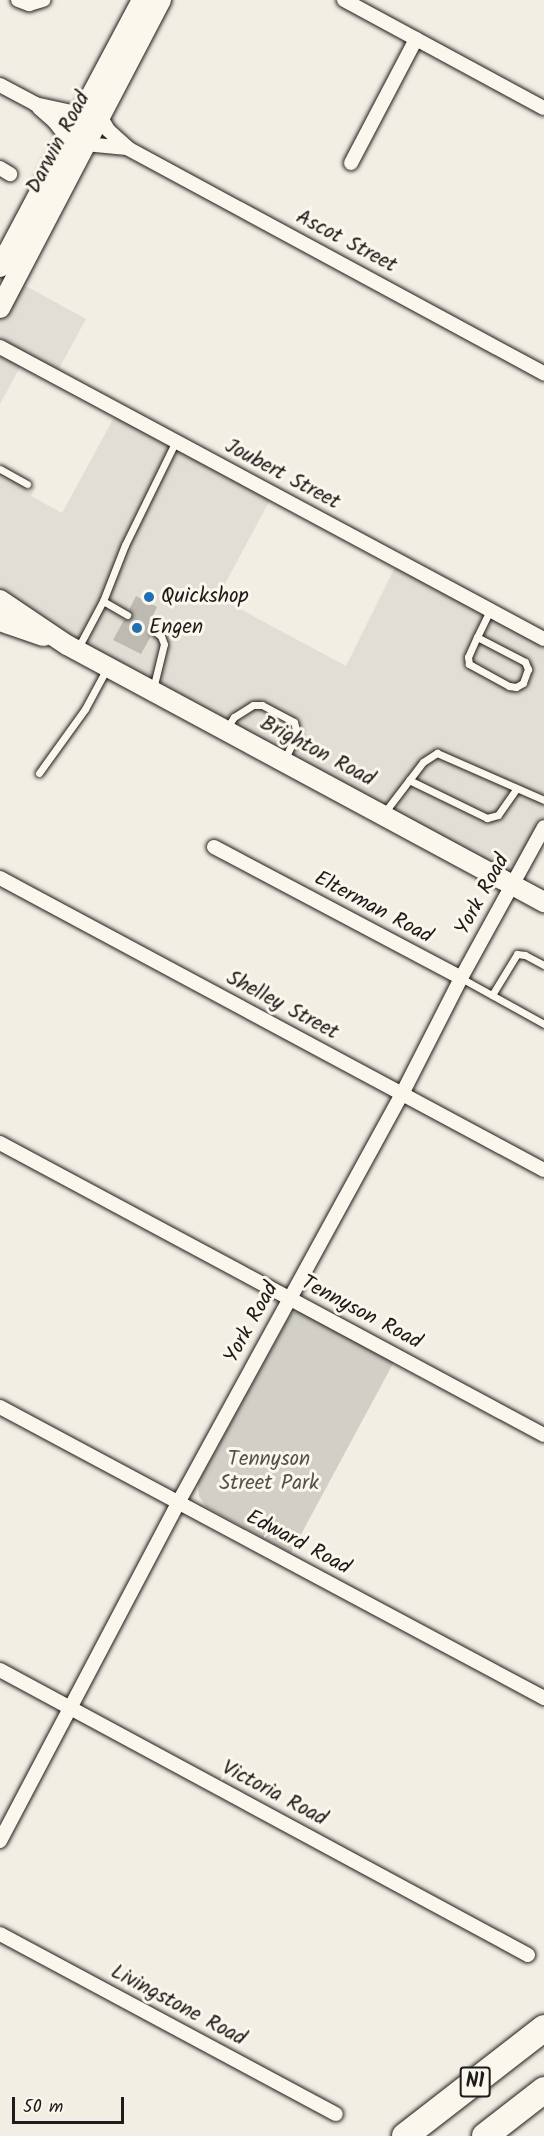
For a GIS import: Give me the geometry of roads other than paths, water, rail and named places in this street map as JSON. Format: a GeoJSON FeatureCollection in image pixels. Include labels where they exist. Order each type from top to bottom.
{"type":"FeatureCollection","features":[{"type":"Feature","properties":{"kind":"highway","name":"N1"},"geometry":{"type":"LineString","coordinates":[[405,2136],[544,2028]]}},
{"type":"Feature","properties":{"kind":"highway","name":"N1"},"geometry":{"type":"LineString","coordinates":[[485,2136],[544,2090]]}},
{"type":"Feature","properties":{"kind":"main road","name":"Darwin Road"},"geometry":{"type":"LineString","coordinates":[[0,308],[91,115],[142,0]]}},
{"type":"Feature","properties":{"kind":"main road","name":"Darwin Road"},"geometry":{"type":"LineString","coordinates":[[91,115],[161,0]]}},
{"type":"Feature","properties":{"kind":"main road","name":"Darwin Road"},"geometry":{"type":"LineString","coordinates":[[0,267],[77,142]]}},
{"type":"Feature","properties":{"kind":"main road","name":"Brighton Road"},"geometry":{"type":"LineString","coordinates":[[0,600],[72,647],[544,902]]}},
{"type":"Feature","properties":{"kind":"main road","name":"Brighton Road"},"geometry":{"type":"LineString","coordinates":[[0,621],[72,647]]}},
{"type":"Feature","properties":{"kind":"street"},"geometry":{"type":"LineString","coordinates":[[18,0],[29,4],[43,0]]}},
{"type":"Feature","properties":{"kind":"street"},"geometry":{"type":"LineString","coordinates":[[344,0],[544,108]]}},
{"type":"Feature","properties":{"kind":"street"},"geometry":{"type":"LineString","coordinates":[[351,162],[416,39]]}},
{"type":"Feature","properties":{"kind":"street"},"geometry":{"type":"LineString","coordinates":[[0,86],[35,104],[77,142]]}},
{"type":"Feature","properties":{"kind":"street"},"geometry":{"type":"LineString","coordinates":[[35,104],[91,115]]}},
{"type":"Feature","properties":{"kind":"street","name":"Ascot Street"},"geometry":{"type":"LineString","coordinates":[[91,115],[129,149],[544,373]]}},
{"type":"Feature","properties":{"kind":"street","name":"Ascot Street"},"geometry":{"type":"LineString","coordinates":[[77,142],[129,149]]}},
{"type":"Feature","properties":{"kind":"street","name":"Joubert Street"},"geometry":{"type":"LineString","coordinates":[[0,347],[544,639]]}},
{"type":"Feature","properties":{"kind":"street","name":"York Road"},"geometry":{"type":"LineString","coordinates":[[0,1841],[178,1503],[402,1094],[461,978],[544,827]]}},
{"type":"Feature","properties":{"kind":"street","name":"Elterman Road"},"geometry":{"type":"LineString","coordinates":[[214,847],[461,978]]}},
{"type":"Feature","properties":{"kind":"street","name":"Shelley Street"},"geometry":{"type":"LineString","coordinates":[[0,879],[544,1170]]}},
{"type":"Feature","properties":{"kind":"street","name":"Tennyson Road"},"geometry":{"type":"LineString","coordinates":[[0,1143],[544,1435]]}},
{"type":"Feature","properties":{"kind":"street","name":"Edward Road"},"geometry":{"type":"LineString","coordinates":[[0,1407],[544,1698]]}},
{"type":"Feature","properties":{"kind":"street","name":"Victoria Road"},"geometry":{"type":"LineString","coordinates":[[0,1670],[528,1955]]}},
{"type":"Feature","properties":{"kind":"street","name":"Livingstone Road"},"geometry":{"type":"LineString","coordinates":[[0,1934],[336,2114]]}},
{"type":"Feature","properties":{"kind":"lane"},"geometry":{"type":"LineString","coordinates":[[72,647],[104,601],[125,545],[176,441]]}},
{"type":"Feature","properties":{"kind":"lane"},"geometry":{"type":"LineString","coordinates":[[0,470],[27,484]]}},
{"type":"Feature","properties":{"kind":"lane"},"geometry":{"type":"LineString","coordinates":[[104,601],[127,615]]}},
{"type":"Feature","properties":{"kind":"lane"},"geometry":{"type":"LineString","coordinates":[[477,637],[525,662],[528,669],[522,683],[516,687],[509,686],[469,664],[468,657],[477,637],[490,610]]}},
{"type":"Feature","properties":{"kind":"lane"},"geometry":{"type":"LineString","coordinates":[[153,691],[164,644],[161,636],[154,631]]}},
{"type":"Feature","properties":{"kind":"lane"},"geometry":{"type":"LineString","coordinates":[[39,773],[85,709],[108,666]]}},
{"type":"Feature","properties":{"kind":"lane"},"geometry":{"type":"LineString","coordinates":[[226,730],[234,717],[250,706],[262,705],[294,722],[298,730],[284,762]]}},
{"type":"Feature","properties":{"kind":"lane"},"geometry":{"type":"LineString","coordinates":[[383,815],[423,762],[437,753],[544,800]]}},
{"type":"Feature","properties":{"kind":"lane"},"geometry":{"type":"LineString","coordinates":[[409,780],[487,818],[498,815],[516,789]]}},
{"type":"Feature","properties":{"kind":"lane"},"geometry":{"type":"LineString","coordinates":[[492,995],[517,954],[525,955],[544,965]]}},
{"type":"Feature","properties":{"kind":"lane","name":"Elterman Road"},"geometry":{"type":"LineString","coordinates":[[461,978],[544,1024]]}},
{"type":"Feature","properties":{"kind":"place","name":"Quickshop"},"geometry":{"type":"Point","coordinates":[149,597]}},
{"type":"Feature","properties":{"kind":"place","name":"Engen"},"geometry":{"type":"Point","coordinates":[137,628]}},
{"type":"Feature","properties":{"kind":"park label","name":"Tennyson Street Park"},"geometry":{"type":"Point","coordinates":[269,1472]}}]}
